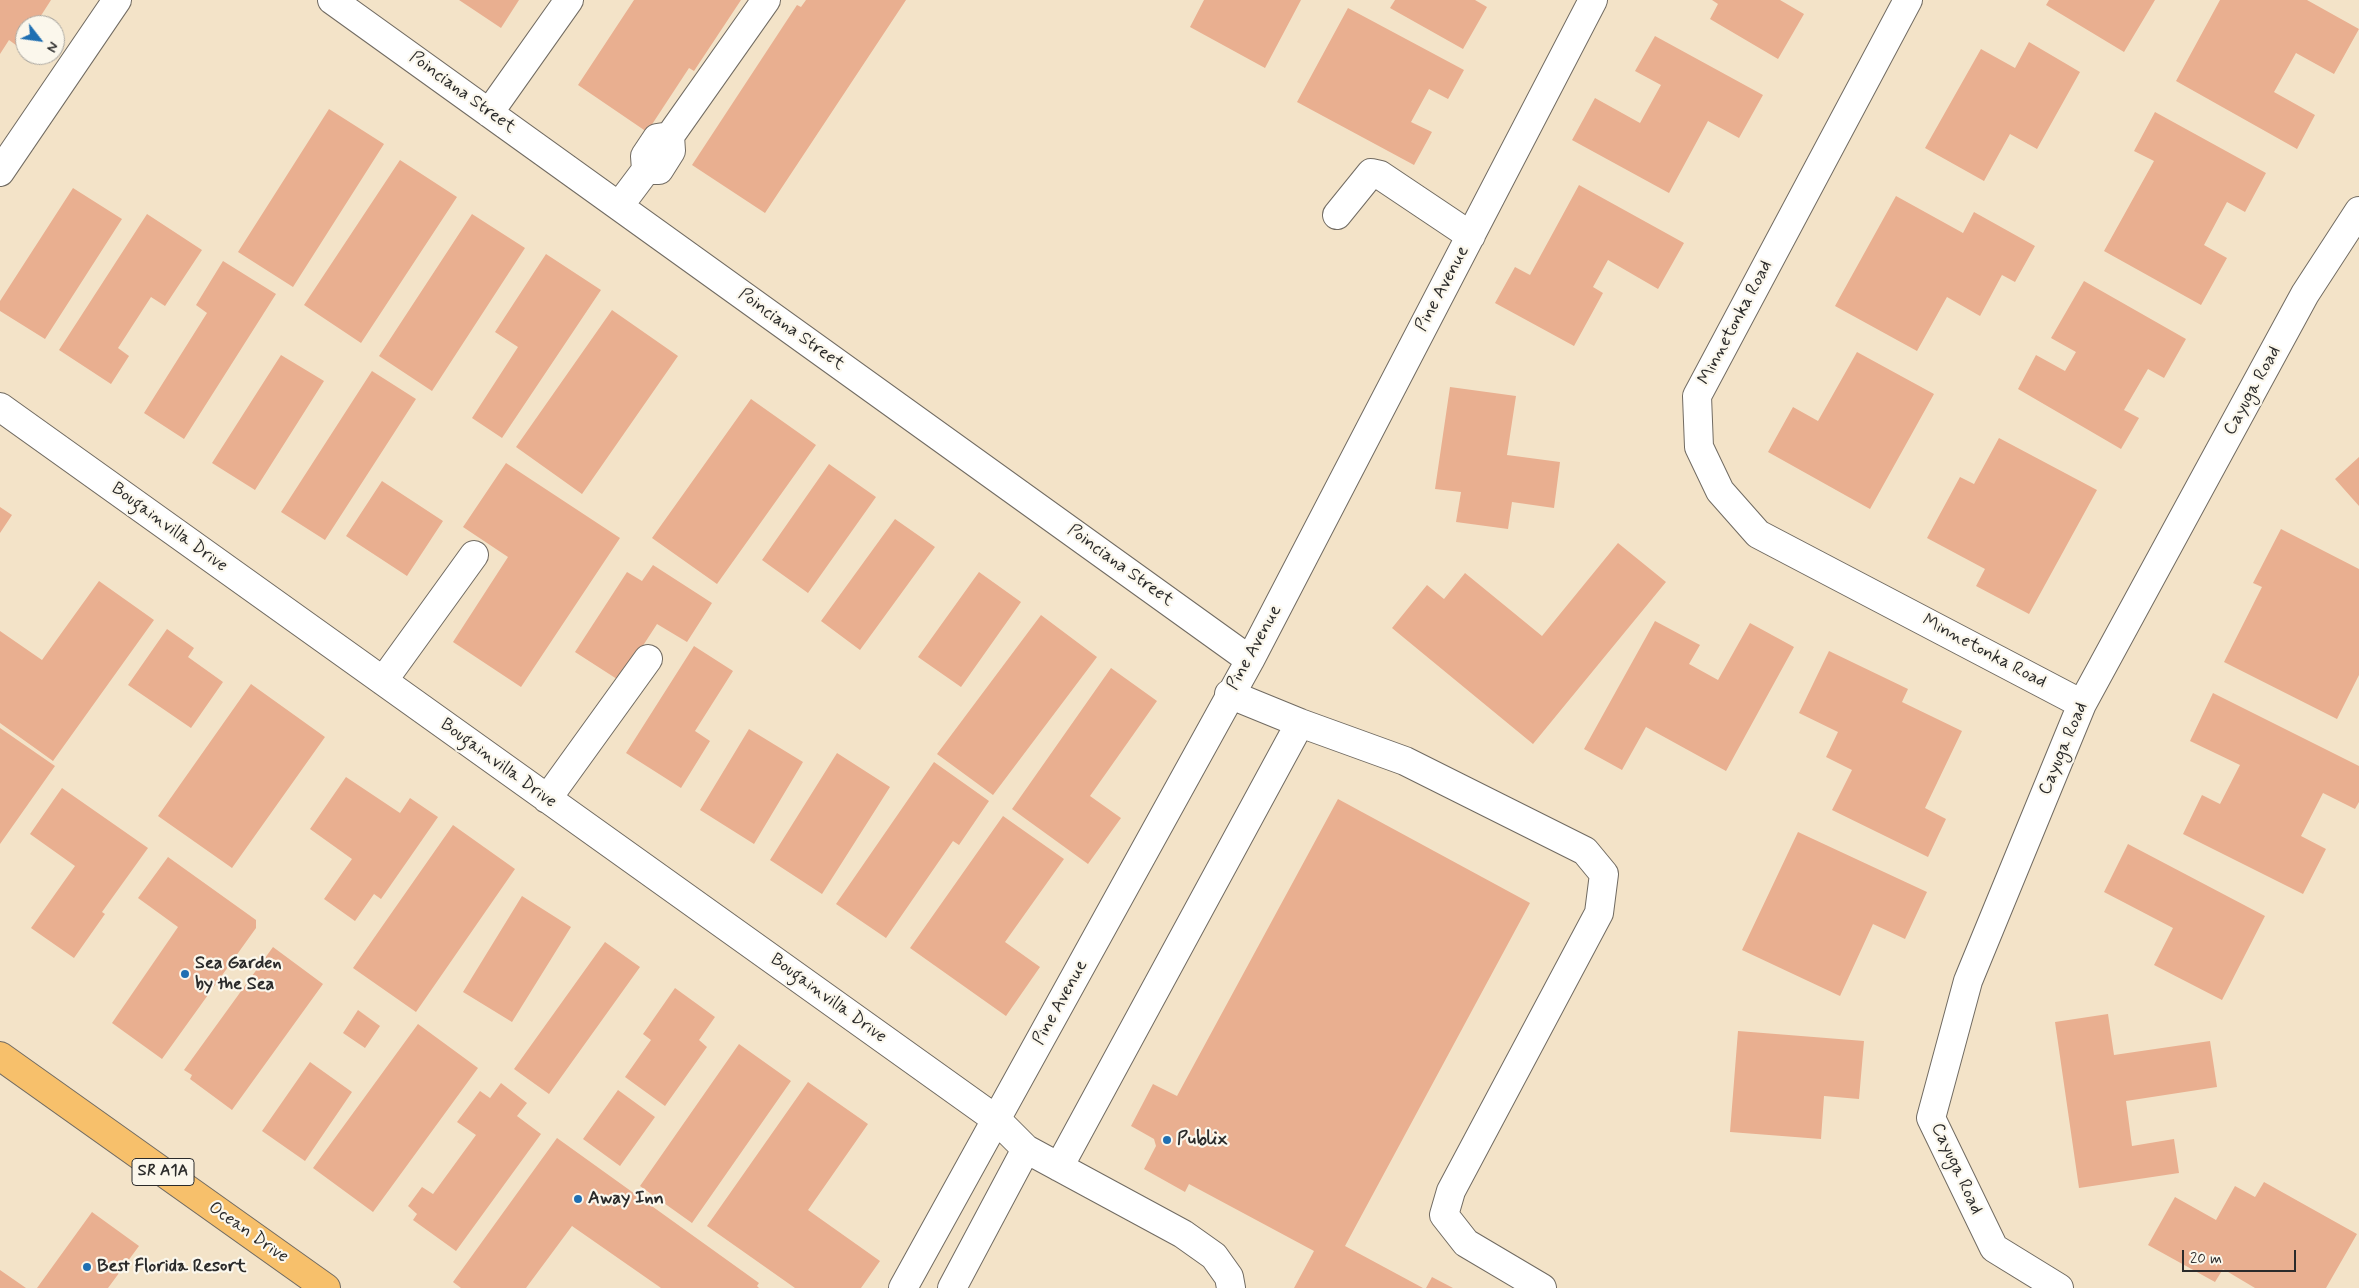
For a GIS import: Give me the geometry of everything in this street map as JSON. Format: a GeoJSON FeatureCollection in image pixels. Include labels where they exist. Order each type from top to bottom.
{"type":"FeatureCollection","features":[{"type":"Feature","properties":{"kind":"main road","name":"Ocean Drive"},"geometry":{"type":"LineString","coordinates":[[0,1056],[326,1288]]}},
{"type":"Feature","properties":{"kind":"street"},"geometry":{"type":"LineString","coordinates":[[0,172],[116,0]]}},
{"type":"Feature","properties":{"kind":"street","name":"Poinciana Street"},"geometry":{"type":"LineString","coordinates":[[332,0],[1250,660]]}},
{"type":"Feature","properties":{"kind":"street"},"geometry":{"type":"LineString","coordinates":[[489,113],[569,0]]}},
{"type":"Feature","properties":{"kind":"street"},"geometry":{"type":"LineString","coordinates":[[619,206],[646,170],[658,170],[671,151],[670,136],[766,0]]}},
{"type":"Feature","properties":{"kind":"street","name":"Pine Avenue"},"geometry":{"type":"LineString","coordinates":[[903,1288],[997,1120],[1229,694],[1250,660],[1593,0]]}},
{"type":"Feature","properties":{"kind":"street","name":"Minnetonka Road"},"geometry":{"type":"LineString","coordinates":[[1908,0],[1697,396],[1699,447],[1720,491],[1758,534],[2082,704]]}},
{"type":"Feature","properties":{"kind":"street"},"geometry":{"type":"LineString","coordinates":[[1337,215],[1371,173],[1380,175],[1471,236]]}},
{"type":"Feature","properties":{"kind":"street","name":"Cayuga Road"},"geometry":{"type":"LineString","coordinates":[[2059,1288],[1994,1248],[1931,1118],[1968,981],[2082,704],[2305,294],[2359,211]]}},
{"type":"Feature","properties":{"kind":"street","name":"Bougainvilla Drive"},"geometry":{"type":"LineString","coordinates":[[0,407],[997,1120],[1026,1149],[1184,1234],[1214,1256],[1229,1277],[1231,1288]]}},
{"type":"Feature","properties":{"kind":"street"},"geometry":{"type":"LineString","coordinates":[[383,681],[474,555]]}},
{"type":"Feature","properties":{"kind":"street"},"geometry":{"type":"LineString","coordinates":[[546,798],[648,659]]}},
{"type":"Feature","properties":{"kind":"street"},"geometry":{"type":"LineString","coordinates":[[1229,694],[1300,723],[1405,761],[1586,851],[1604,874],[1599,913],[1450,1191],[1444,1215],[1466,1243],[1542,1288]]}},
{"type":"Feature","properties":{"kind":"street"},"geometry":{"type":"LineString","coordinates":[[1059,1167],[1300,723]]}},
{"type":"Feature","properties":{"kind":"street"},"geometry":{"type":"LineString","coordinates":[[952,1288],[1026,1149]]}},
{"type":"Feature","properties":{"kind":"building"},"geometry":{"type":"Polygon","coordinates":[[[0,0],[51,0],[41,15],[15,15],[15,44],[9,40],[0,54],[0,0]]]}},
{"type":"Feature","properties":{"kind":"building"},"geometry":{"type":"Polygon","coordinates":[[[459,0],[519,0],[501,28],[459,0]]]}},
{"type":"Feature","properties":{"kind":"building"},"geometry":{"type":"Polygon","coordinates":[[[634,0],[741,0],[694,71],[689,68],[647,132],[578,85],[634,0]]]}},
{"type":"Feature","properties":{"kind":"building"},"geometry":{"type":"Polygon","coordinates":[[[806,0],[906,0],[765,213],[692,165],[797,5],[801,7],[806,0]]]}},
{"type":"Feature","properties":{"kind":"building"},"geometry":{"type":"Polygon","coordinates":[[[1204,0],[1301,0],[1265,68],[1190,27],[1204,0]]]}},
{"type":"Feature","properties":{"kind":"building"},"geometry":{"type":"Polygon","coordinates":[[[1395,0],[1475,0],[1487,7],[1463,49],[1390,8],[1395,0]]]}},
{"type":"Feature","properties":{"kind":"building"},"geometry":{"type":"Polygon","coordinates":[[[1712,0],[1780,0],[1804,14],[1778,59],[1710,19],[1718,4],[1712,0]]]}},
{"type":"Feature","properties":{"kind":"building"},"geometry":{"type":"Polygon","coordinates":[[[2049,0],[2155,0],[2124,52],[2046,5],[2049,0]]]}},
{"type":"Feature","properties":{"kind":"building"},"geometry":{"type":"Polygon","coordinates":[[[2220,0],[2307,0],[2359,29],[2334,74],[2296,53],[2274,92],[2315,115],[2297,149],[2176,81],[2220,0]]]}},
{"type":"Feature","properties":{"kind":"building"},"geometry":{"type":"Polygon","coordinates":[[[1348,8],[1464,70],[1448,99],[1429,89],[1411,122],[1432,132],[1414,165],[1297,102],[1348,8]]]}},
{"type":"Feature","properties":{"kind":"building"},"geometry":{"type":"Polygon","coordinates":[[[1655,36],[1763,95],[1739,138],[1708,121],[1669,193],[1572,140],[1595,98],[1640,123],[1661,85],[1635,71],[1655,36]]]}},
{"type":"Feature","properties":{"kind":"building"},"geometry":{"type":"Polygon","coordinates":[[[2029,42],[2080,72],[2037,149],[2010,134],[1984,181],[1925,148],[1981,49],[2015,68],[2029,42]]]}},
{"type":"Feature","properties":{"kind":"building"},"geometry":{"type":"Polygon","coordinates":[[[329,109],[384,144],[293,287],[238,252],[329,109]]]}},
{"type":"Feature","properties":{"kind":"building"},"geometry":{"type":"Polygon","coordinates":[[[2155,112],[2266,173],[2245,212],[2227,202],[2204,245],[2227,258],[2201,305],[2104,251],[2154,161],[2134,151],[2155,112]]]}},
{"type":"Feature","properties":{"kind":"building"},"geometry":{"type":"Polygon","coordinates":[[[400,160],[457,197],[361,343],[304,305],[400,160]]]}},
{"type":"Feature","properties":{"kind":"building"},"geometry":{"type":"Polygon","coordinates":[[[1579,185],[1684,243],[1658,289],[1608,260],[1593,287],[1603,293],[1574,346],[1495,303],[1515,267],[1530,275],[1579,185]]]}},
{"type":"Feature","properties":{"kind":"building"},"geometry":{"type":"Polygon","coordinates":[[[73,188],[122,219],[45,339],[0,311],[0,301],[73,188]]]}},
{"type":"Feature","properties":{"kind":"building"},"geometry":{"type":"Polygon","coordinates":[[[1896,196],[1963,233],[1974,212],[2035,246],[2015,282],[2002,275],[1980,316],[1947,297],[1917,351],[1835,306],[1896,196]]]}},
{"type":"Feature","properties":{"kind":"building"},"geometry":{"type":"Polygon","coordinates":[[[147,214],[202,250],[165,306],[151,297],[118,348],[129,356],[111,384],[59,350],[147,214]]]}},
{"type":"Feature","properties":{"kind":"building"},"geometry":{"type":"Polygon","coordinates":[[[472,214],[525,248],[432,391],[379,356],[472,214]]]}},
{"type":"Feature","properties":{"kind":"building"},"geometry":{"type":"Polygon","coordinates":[[[546,254],[601,290],[502,438],[472,418],[518,347],[495,332],[546,254]]]}},
{"type":"Feature","properties":{"kind":"building"},"geometry":{"type":"Polygon","coordinates":[[[223,261],[276,294],[184,439],[144,413],[207,313],[196,305],[223,261]]]}},
{"type":"Feature","properties":{"kind":"building"},"geometry":{"type":"Polygon","coordinates":[[[2084,281],[2186,339],[2164,378],[2148,369],[2124,410],[2139,418],[2121,449],[2018,389],[2036,355],[2065,371],[2076,352],[2051,338],[2084,281]]]}},
{"type":"Feature","properties":{"kind":"building"},"geometry":{"type":"Polygon","coordinates":[[[612,310],[678,356],[582,494],[516,447],[612,310]]]}},
{"type":"Feature","properties":{"kind":"building"},"geometry":{"type":"Polygon","coordinates":[[[1857,352],[1934,394],[1870,509],[1768,452],[1793,407],[1818,421],[1857,352]]]}},
{"type":"Feature","properties":{"kind":"building"},"geometry":{"type":"Polygon","coordinates":[[[281,355],[324,381],[255,490],[212,463],[281,355]]]}},
{"type":"Feature","properties":{"kind":"building"},"geometry":{"type":"Polygon","coordinates":[[[372,371],[416,399],[325,540],[281,512],[372,371]]]}},
{"type":"Feature","properties":{"kind":"building"},"geometry":{"type":"Polygon","coordinates":[[[1450,387],[1516,396],[1507,455],[1560,462],[1554,508],[1512,502],[1508,529],[1456,522],[1461,492],[1435,489],[1450,387]]]}},
{"type":"Feature","properties":{"kind":"building"},"geometry":{"type":"Polygon","coordinates":[[[751,399],[816,445],[717,584],[652,538],[751,399]]]}},
{"type":"Feature","properties":{"kind":"building"},"geometry":{"type":"Polygon","coordinates":[[[1999,438],[2097,490],[2029,614],[1976,586],[1985,569],[1927,538],[1960,477],[1974,484],[1999,438]]]}},
{"type":"Feature","properties":{"kind":"building"},"geometry":{"type":"Polygon","coordinates":[[[2359,457],[2359,506],[2335,479],[2359,457]]]}},
{"type":"Feature","properties":{"kind":"building"},"geometry":{"type":"Polygon","coordinates":[[[506,463],[620,538],[521,687],[453,642],[508,557],[463,527],[506,463]]]}},
{"type":"Feature","properties":{"kind":"building"},"geometry":{"type":"Polygon","coordinates":[[[829,464],[876,497],[808,593],[762,560],[829,464]]]}},
{"type":"Feature","properties":{"kind":"building"},"geometry":{"type":"Polygon","coordinates":[[[382,481],[443,521],[407,576],[346,536],[382,481]]]}},
{"type":"Feature","properties":{"kind":"building"},"geometry":{"type":"Polygon","coordinates":[[[0,507],[12,515],[0,533],[0,507]]]}},
{"type":"Feature","properties":{"kind":"building"},"geometry":{"type":"Polygon","coordinates":[[[895,519],[935,547],[860,650],[821,621],[895,519]]]}},
{"type":"Feature","properties":{"kind":"building"},"geometry":{"type":"Polygon","coordinates":[[[2281,529],[2359,569],[2359,675],[2337,719],[2224,662],[2262,587],[2253,583],[2281,529]]]}},
{"type":"Feature","properties":{"kind":"building"},"geometry":{"type":"Polygon","coordinates":[[[1618,543],[1666,582],[1533,744],[1392,628],[1427,585],[1444,599],[1465,573],[1542,636],[1618,543]]]}},
{"type":"Feature","properties":{"kind":"building"},"geometry":{"type":"Polygon","coordinates":[[[653,565],[712,603],[687,642],[657,624],[620,681],[575,652],[627,572],[642,581],[653,565]]]}},
{"type":"Feature","properties":{"kind":"building"},"geometry":{"type":"Polygon","coordinates":[[[979,572],[1021,602],[961,687],[918,657],[979,572]]]}},
{"type":"Feature","properties":{"kind":"building"},"geometry":{"type":"Polygon","coordinates":[[[99,581],[154,620],[53,761],[0,723],[0,631],[42,660],[99,581]]]}},
{"type":"Feature","properties":{"kind":"building"},"geometry":{"type":"Polygon","coordinates":[[[1041,615],[1097,657],[993,795],[937,754],[1041,615]]]}},
{"type":"Feature","properties":{"kind":"building"},"geometry":{"type":"Polygon","coordinates":[[[1655,621],[1700,645],[1689,664],[1718,680],[1750,623],[1794,647],[1726,771],[1646,727],[1622,770],[1584,749],[1655,621]]]}},
{"type":"Feature","properties":{"kind":"building"},"geometry":{"type":"Polygon","coordinates":[[[167,629],[194,648],[188,657],[223,682],[191,728],[128,685],[167,629]]]}},
{"type":"Feature","properties":{"kind":"building"},"geometry":{"type":"Polygon","coordinates":[[[694,646],[733,671],[695,731],[710,741],[681,788],[626,753],[694,646]]]}},
{"type":"Feature","properties":{"kind":"building"},"geometry":{"type":"Polygon","coordinates":[[[1829,651],[1908,689],[1902,702],[1962,731],[1925,808],[1946,819],[1928,857],[1832,810],[1852,770],[1826,757],[1838,732],[1799,713],[1829,651]]]}},
{"type":"Feature","properties":{"kind":"building"},"geometry":{"type":"Polygon","coordinates":[[[1111,668],[1157,701],[1090,796],[1121,818],[1088,864],[1012,809],[1111,668]]]}},
{"type":"Feature","properties":{"kind":"building"},"geometry":{"type":"Polygon","coordinates":[[[251,684],[325,737],[232,868],[158,816],[251,684]]]}},
{"type":"Feature","properties":{"kind":"building"},"geometry":{"type":"Polygon","coordinates":[[[2213,693],[2359,766],[2359,802],[2355,809],[2323,793],[2301,836],[2326,849],[2303,894],[2183,834],[2202,795],[2220,804],[2240,765],[2190,741],[2213,693]]]}},
{"type":"Feature","properties":{"kind":"building"},"geometry":{"type":"Polygon","coordinates":[[[0,728],[55,766],[0,844],[0,728]]]}},
{"type":"Feature","properties":{"kind":"building"},"geometry":{"type":"Polygon","coordinates":[[[749,729],[803,762],[754,844],[700,810],[749,729]]]}},
{"type":"Feature","properties":{"kind":"building"},"geometry":{"type":"Polygon","coordinates":[[[837,753],[890,787],[822,894],[770,860],[837,753]]]}},
{"type":"Feature","properties":{"kind":"building"},"geometry":{"type":"Polygon","coordinates":[[[934,762],[989,801],[959,845],[953,841],[886,938],[836,904],[934,762]]]}},
{"type":"Feature","properties":{"kind":"building"},"geometry":{"type":"Polygon","coordinates":[[[346,777],[400,813],[410,798],[438,817],[381,899],[374,894],[355,921],[324,899],[352,859],[310,829],[346,777]]]}},
{"type":"Feature","properties":{"kind":"building"},"geometry":{"type":"Polygon","coordinates":[[[62,788],[148,848],[102,912],[105,914],[74,958],[31,928],[75,866],[30,834],[62,788]]]}},
{"type":"Feature","properties":{"kind":"building"},"geometry":{"type":"Polygon","coordinates":[[[1338,799],[1530,903],[1345,1246],[1423,1288],[1294,1288],[1314,1251],[1189,1184],[1185,1192],[1144,1169],[1156,1146],[1154,1139],[1131,1126],[1153,1084],[1177,1096],[1338,799]]]}},
{"type":"Feature","properties":{"kind":"building"},"geometry":{"type":"Polygon","coordinates":[[[1003,816],[1064,859],[1005,942],[1040,967],[1006,1016],[910,948],[1003,816]]]}},
{"type":"Feature","properties":{"kind":"building"},"geometry":{"type":"Polygon","coordinates":[[[453,825],[515,869],[416,1012],[353,968],[453,825]]]}},
{"type":"Feature","properties":{"kind":"building"},"geometry":{"type":"Polygon","coordinates":[[[1798,832],[1927,892],[1905,939],[1873,924],[1840,996],[1742,950],[1798,832]]]}},
{"type":"Feature","properties":{"kind":"building"},"geometry":{"type":"Polygon","coordinates":[[[2128,844],[2265,916],[2222,1000],[2154,965],[2173,928],[2104,892],[2128,844]]]}},
{"type":"Feature","properties":{"kind":"building","name":"Sea Garden by the Sea"},"geometry":{"type":"Polygon","coordinates":[[[168,857],[256,920],[256,928],[162,1059],[112,1023],[178,927],[138,898],[168,857]]]}},
{"type":"Feature","properties":{"kind":"building"},"geometry":{"type":"Polygon","coordinates":[[[522,896],[571,927],[512,1022],[463,992],[522,896]]]}},
{"type":"Feature","properties":{"kind":"building"},"geometry":{"type":"Polygon","coordinates":[[[605,942],[640,967],[549,1094],[514,1069],[605,942]]]}},
{"type":"Feature","properties":{"kind":"building"},"geometry":{"type":"Polygon","coordinates":[[[273,947],[323,984],[232,1110],[190,1079],[192,1075],[184,1070],[273,947]]]}},
{"type":"Feature","properties":{"kind":"building"},"geometry":{"type":"Polygon","coordinates":[[[675,988],[715,1017],[699,1040],[707,1047],[665,1106],[625,1077],[651,1040],[643,1034],[675,988]]]}},
{"type":"Feature","properties":{"kind":"building"},"geometry":{"type":"Polygon","coordinates":[[[358,1010],[380,1026],[365,1048],[343,1033],[358,1010]]]}},
{"type":"Feature","properties":{"kind":"building"},"geometry":{"type":"Polygon","coordinates":[[[2108,1014],[2114,1055],[2210,1041],[2217,1087],[2126,1101],[2132,1146],[2174,1139],[2179,1173],[2079,1188],[2055,1022],[2108,1014]]]}},
{"type":"Feature","properties":{"kind":"building"},"geometry":{"type":"Polygon","coordinates":[[[418,1024],[478,1068],[373,1212],[313,1168],[418,1024]]]}},
{"type":"Feature","properties":{"kind":"building"},"geometry":{"type":"Polygon","coordinates":[[[1738,1031],[1864,1041],[1859,1099],[1824,1096],[1821,1139],[1730,1132],[1738,1031]]]}},
{"type":"Feature","properties":{"kind":"building"},"geometry":{"type":"Polygon","coordinates":[[[739,1044],[791,1081],[692,1223],[640,1186],[739,1044]]]}},
{"type":"Feature","properties":{"kind":"building"},"geometry":{"type":"Polygon","coordinates":[[[310,1062],[352,1092],[305,1161],[262,1131],[310,1062]]]}},
{"type":"Feature","properties":{"kind":"building"},"geometry":{"type":"Polygon","coordinates":[[[808,1082],[868,1124],[808,1210],[880,1261],[861,1288],[795,1288],[707,1226],[808,1082]]]}},
{"type":"Feature","properties":{"kind":"building"},"geometry":{"type":"Polygon","coordinates":[[[501,1083],[527,1103],[517,1116],[541,1134],[456,1251],[413,1220],[417,1214],[408,1206],[422,1187],[433,1194],[476,1135],[457,1122],[480,1091],[490,1098],[501,1083]]]}},
{"type":"Feature","properties":{"kind":"building"},"geometry":{"type":"Polygon","coordinates":[[[618,1090],[655,1117],[620,1166],[583,1139],[618,1090]]]}},
{"type":"Feature","properties":{"kind":"building","name":"Away Inn"},"geometry":{"type":"Polygon","coordinates":[[[557,1138],[759,1283],[757,1286],[759,1288],[661,1288],[572,1226],[526,1288],[461,1288],[453,1282],[557,1138]]]}},
{"type":"Feature","properties":{"kind":"building"},"geometry":{"type":"Polygon","coordinates":[[[2264,1182],[2357,1234],[2326,1288],[2255,1288],[2223,1269],[2215,1282],[2148,1245],[2175,1197],[2216,1220],[2235,1186],[2255,1197],[2264,1182]]]}},
{"type":"Feature","properties":{"kind":"building","name":"Best Florida Resort"},"geometry":{"type":"Polygon","coordinates":[[[92,1212],[139,1246],[108,1288],[37,1288],[92,1212]]]}},
{"type":"Feature","properties":{"kind":"building"},"geometry":{"type":"Polygon","coordinates":[[[0,1270],[26,1288],[0,1288],[0,1270]]]}},
{"type":"Feature","properties":{"kind":"building"},"geometry":{"type":"Polygon","coordinates":[[[1432,1277],[1453,1288],[1426,1288],[1432,1277]]]}},
{"type":"Feature","properties":{"kind":"place","name":"Sea Garden by the Sea"},"geometry":{"type":"Point","coordinates":[185,974]}},
{"type":"Feature","properties":{"kind":"place","name":"Publix"},"geometry":{"type":"Point","coordinates":[1167,1140]}},
{"type":"Feature","properties":{"kind":"place","name":"Away Inn"},"geometry":{"type":"Point","coordinates":[578,1199]}},
{"type":"Feature","properties":{"kind":"place","name":"Best Florida Resort"},"geometry":{"type":"Point","coordinates":[87,1267]}}]}
